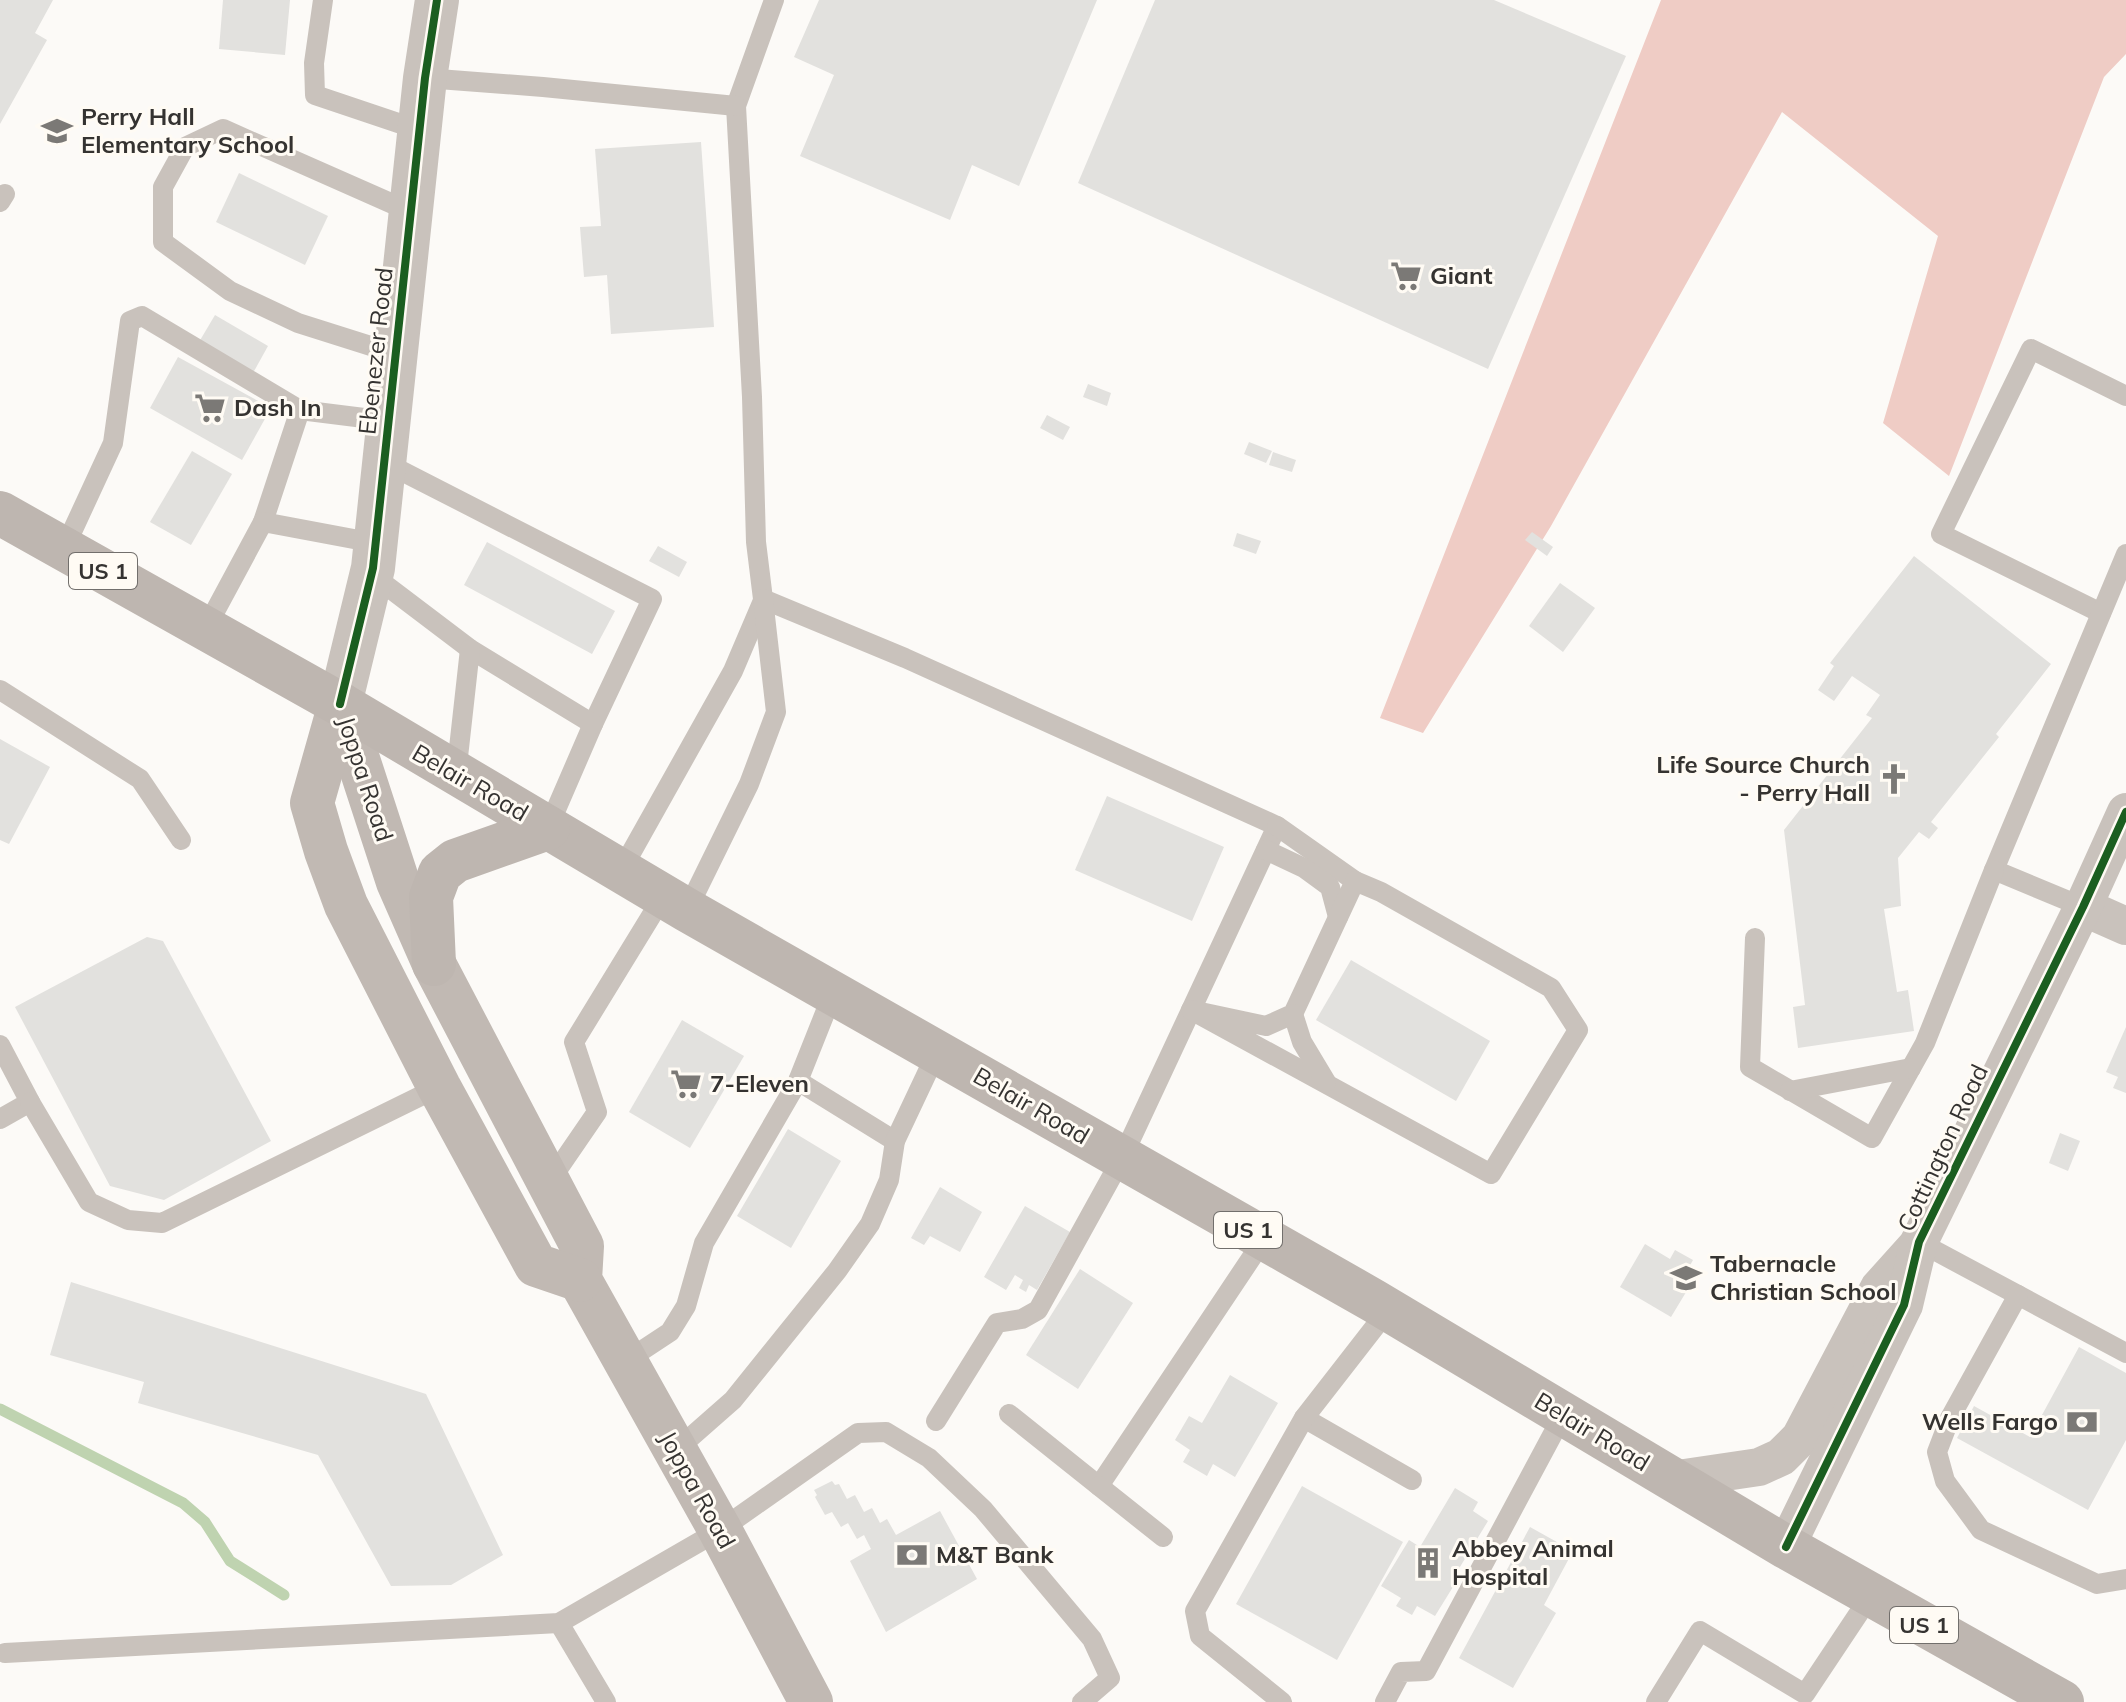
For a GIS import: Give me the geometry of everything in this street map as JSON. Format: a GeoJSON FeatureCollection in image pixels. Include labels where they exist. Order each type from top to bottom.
{"type":"FeatureCollection","features":[{"type":"Feature","properties":{"kind":"highway","name":"Belair Road"},"geometry":{"type":"LineString","coordinates":[[0,513],[340,704],[456,775],[833,993],[1388,1310],[1786,1547],[2062,1702]]}},
{"type":"Feature","properties":{"kind":"highway"},"geometry":{"type":"LineString","coordinates":[[434,964],[431,897],[440,873],[455,861],[548,828]]}},
{"type":"Feature","properties":{"kind":"main road","name":"Joppa Road"},"geometry":{"type":"LineString","coordinates":[[340,704],[398,882],[434,964],[582,1246],[580,1280],[720,1530],[811,1702]]}},
{"type":"Feature","properties":{"kind":"main road","name":"Joppa Road"},"geometry":{"type":"LineString","coordinates":[[340,704],[312,803],[346,905],[439,1087],[536,1265],[580,1280]]}},
{"type":"Feature","properties":{"kind":"street","name":"Ebenezer Road"},"geometry":{"type":"LineString","coordinates":[[340,704],[373,558],[419,130],[437,0]]}},
{"type":"Feature","properties":{"kind":"street","name":"Cottington Road"},"geometry":{"type":"LineString","coordinates":[[1786,1547],[1904,1305],[1919,1242],[2083,907],[2126,812]]}},
{"type":"Feature","properties":{"kind":"street"},"geometry":{"type":"LineString","coordinates":[[2083,907],[2126,926]]}},
{"type":"Feature","properties":{"kind":"street","name":"Cottington Road"},"geometry":{"type":"LineString","coordinates":[[1671,1480],[1759,1467],[1781,1457],[1800,1438],[1879,1288],[1919,1242]]}},
{"type":"Feature","properties":{"kind":"lane"},"geometry":{"type":"LineString","coordinates":[[323,0],[314,63],[315,95],[419,130]]}},
{"type":"Feature","properties":{"kind":"lane"},"geometry":{"type":"LineString","coordinates":[[549,1182],[597,1112],[574,1042],[676,902],[749,784],[776,712],[756,542],[752,397],[736,106],[774,0]]}},
{"type":"Feature","properties":{"kind":"lane"},"geometry":{"type":"LineString","coordinates":[[425,78],[736,106]]}},
{"type":"Feature","properties":{"kind":"lane"},"geometry":{"type":"LineString","coordinates":[[396,354],[298,323],[230,291],[163,242],[163,187],[185,147],[223,129],[411,212]]}},
{"type":"Feature","properties":{"kind":"lane"},"geometry":{"type":"LineString","coordinates":[[64,549],[113,443],[130,321],[142,316],[300,410],[386,442],[652,599],[548,828]]}},
{"type":"Feature","properties":{"kind":"lane"},"geometry":{"type":"LineString","coordinates":[[2101,613],[1941,534],[2031,349],[2126,396]]}},
{"type":"Feature","properties":{"kind":"lane"},"geometry":{"type":"LineString","coordinates":[[206,628],[263,522],[300,410]]}},
{"type":"Feature","properties":{"kind":"lane"},"geometry":{"type":"LineString","coordinates":[[263,522],[373,558],[470,649],[593,724]]}},
{"type":"Feature","properties":{"kind":"lane"},"geometry":{"type":"LineString","coordinates":[[1755,938],[1750,1067],[1872,1138],[1925,1043],[2126,554]]}},
{"type":"Feature","properties":{"kind":"lane"},"geometry":{"type":"LineString","coordinates":[[763,599],[905,658],[1277,826],[1355,881],[1381,892],[1551,988],[1578,1030],[1491,1174],[1191,1010]]}},
{"type":"Feature","properties":{"kind":"lane"},"geometry":{"type":"LineString","coordinates":[[622,869],[733,671],[763,599]]}},
{"type":"Feature","properties":{"kind":"lane"},"geometry":{"type":"LineString","coordinates":[[456,775],[470,649]]}},
{"type":"Feature","properties":{"kind":"lane"},"geometry":{"type":"LineString","coordinates":[[0,690],[140,779],[181,840]]}},
{"type":"Feature","properties":{"kind":"lane"},"geometry":{"type":"LineString","coordinates":[[936,1421],[997,1323],[1022,1319],[1038,1310],[1122,1158],[1277,826]]}},
{"type":"Feature","properties":{"kind":"lane"},"geometry":{"type":"LineString","coordinates":[[1266,850],[1304,868],[1330,887],[1338,917]]}},
{"type":"Feature","properties":{"kind":"lane"},"geometry":{"type":"LineString","coordinates":[[1994,870],[2083,907]]}},
{"type":"Feature","properties":{"kind":"lane"},"geometry":{"type":"LineString","coordinates":[[1191,1010],[1266,1026],[1293,1014],[1355,881]]}},
{"type":"Feature","properties":{"kind":"lane"},"geometry":{"type":"LineString","coordinates":[[626,1361],[670,1332],[686,1306],[704,1243],[798,1081],[833,993]]}},
{"type":"Feature","properties":{"kind":"lane"},"geometry":{"type":"LineString","coordinates":[[1293,1014],[1302,1042],[1327,1083]]}},
{"type":"Feature","properties":{"kind":"lane"},"geometry":{"type":"LineString","coordinates":[[0,1045],[89,1202],[128,1220],[162,1223],[439,1087]]}},
{"type":"Feature","properties":{"kind":"lane"},"geometry":{"type":"LineString","coordinates":[[675,1451],[733,1400],[796,1318],[837,1271],[870,1224],[889,1180],[895,1141],[937,1052]]}},
{"type":"Feature","properties":{"kind":"lane"},"geometry":{"type":"LineString","coordinates":[[1790,1091],[1911,1068]]}},
{"type":"Feature","properties":{"kind":"lane"},"geometry":{"type":"LineString","coordinates":[[798,1081],[895,1141]]}},
{"type":"Feature","properties":{"kind":"lane"},"geometry":{"type":"LineString","coordinates":[[0,1119],[30,1102]]}},
{"type":"Feature","properties":{"kind":"lane"},"geometry":{"type":"LineString","coordinates":[[1099,1486],[1264,1239]]}},
{"type":"Feature","properties":{"kind":"lane"},"geometry":{"type":"LineString","coordinates":[[1919,1242],[2126,1353]]}},
{"type":"Feature","properties":{"kind":"lane"},"geometry":{"type":"LineString","coordinates":[[2018,1295],[1950,1418],[1937,1452],[1945,1481],[1981,1530],[2097,1584],[2126,1579]]}},
{"type":"Feature","properties":{"kind":"lane"},"geometry":{"type":"LineString","coordinates":[[1282,1702],[1200,1636],[1195,1611],[1304,1418],[1388,1310]]}},
{"type":"Feature","properties":{"kind":"lane"},"geometry":{"type":"LineString","coordinates":[[1009,1414],[1163,1537]]}},
{"type":"Feature","properties":{"kind":"lane"},"geometry":{"type":"LineString","coordinates":[[1385,1702],[1401,1672],[1426,1671],[1563,1415]]}},
{"type":"Feature","properties":{"kind":"lane"},"geometry":{"type":"LineString","coordinates":[[1304,1418],[1412,1480]]}},
{"type":"Feature","properties":{"kind":"lane"},"geometry":{"type":"LineString","coordinates":[[5,1653],[559,1623],[720,1530],[858,1433],[886,1432],[929,1458],[983,1509],[1092,1639],[1110,1678],[1082,1702]]}},
{"type":"Feature","properties":{"kind":"lane"},"geometry":{"type":"LineString","coordinates":[[1656,1702],[1700,1631],[1805,1694],[1871,1595]]}},
{"type":"Feature","properties":{"kind":"lane"},"geometry":{"type":"LineString","coordinates":[[559,1623],[606,1702]]}},
{"type":"Feature","properties":{"kind":"shaded area"},"geometry":{"type":"Polygon","coordinates":[[[1661,0],[2126,0],[2126,54],[2104,77],[1949,476],[1883,423],[1938,236],[1782,112],[1551,526],[1423,733],[1380,718],[1661,0]]]}},
{"type":"Feature","properties":{"kind":"building"},"geometry":{"type":"Polygon","coordinates":[[[0,0],[53,0],[35,33],[47,40],[0,124],[0,0]]]}},
{"type":"Feature","properties":{"kind":"building"},"geometry":{"type":"Polygon","coordinates":[[[223,0],[290,0],[285,55],[219,49],[223,0]]]}},
{"type":"Feature","properties":{"kind":"building"},"geometry":{"type":"Polygon","coordinates":[[[819,0],[1097,0],[1019,186],[972,165],[950,220],[800,156],[834,75],[794,57],[819,0]]]}},
{"type":"Feature","properties":{"kind":"building","name":"Giant"},"geometry":{"type":"Polygon","coordinates":[[[1155,0],[1494,0],[1626,56],[1488,369],[1078,183],[1155,0]]]}},
{"type":"Feature","properties":{"kind":"building"},"geometry":{"type":"Polygon","coordinates":[[[701,142],[714,327],[611,334],[607,275],[584,277],[580,227],[601,226],[595,149],[701,142]]]}},
{"type":"Feature","properties":{"kind":"building"},"geometry":{"type":"Polygon","coordinates":[[[239,173],[328,216],[305,265],[216,222],[239,173]]]}},
{"type":"Feature","properties":{"kind":"building"},"geometry":{"type":"Polygon","coordinates":[[[215,315],[268,346],[253,373],[199,342],[215,315]]]}},
{"type":"Feature","properties":{"kind":"building","name":"Dash In"},"geometry":{"type":"Polygon","coordinates":[[[178,357],[271,408],[242,460],[150,408],[178,357]]]}},
{"type":"Feature","properties":{"kind":"building"},"geometry":{"type":"Polygon","coordinates":[[[1088,384],[1111,393],[1107,406],[1083,397],[1088,384]]]}},
{"type":"Feature","properties":{"kind":"building"},"geometry":{"type":"Polygon","coordinates":[[[1047,415],[1070,427],[1063,440],[1040,428],[1047,415]]]}},
{"type":"Feature","properties":{"kind":"building"},"geometry":{"type":"Polygon","coordinates":[[[1249,442],[1272,451],[1266,463],[1244,454],[1249,442]]]}},
{"type":"Feature","properties":{"kind":"building"},"geometry":{"type":"Polygon","coordinates":[[[192,451],[232,474],[191,545],[150,522],[192,451]]]}},
{"type":"Feature","properties":{"kind":"building"},"geometry":{"type":"Polygon","coordinates":[[[1273,452],[1296,460],[1292,472],[1269,465],[1273,452]]]}},
{"type":"Feature","properties":{"kind":"building"},"geometry":{"type":"Polygon","coordinates":[[[1532,532],[1553,547],[1547,556],[1525,540],[1532,532]]]}},
{"type":"Feature","properties":{"kind":"building"},"geometry":{"type":"Polygon","coordinates":[[[1237,533],[1261,541],[1256,554],[1233,546],[1237,533]]]}},
{"type":"Feature","properties":{"kind":"building"},"geometry":{"type":"Polygon","coordinates":[[[487,542],[615,611],[592,654],[464,585],[487,542]]]}},
{"type":"Feature","properties":{"kind":"building"},"geometry":{"type":"Polygon","coordinates":[[[658,546],[687,562],[679,577],[649,561],[658,546]]]}},
{"type":"Feature","properties":{"kind":"building","name":"Life Source Church - Perry Hall"},"geometry":{"type":"Polygon","coordinates":[[[1914,556],[2051,664],[1996,734],[1999,737],[1931,822],[1938,828],[1929,839],[1919,832],[1898,858],[1901,906],[1884,909],[1897,992],[1908,990],[1914,1031],[1798,1048],[1793,1007],[1805,1005],[1784,830],[1872,718],[1866,715],[1880,695],[1852,676],[1834,701],[1818,690],[1834,666],[1830,663],[1914,556]]]}},
{"type":"Feature","properties":{"kind":"building"},"geometry":{"type":"Polygon","coordinates":[[[1560,583],[1595,608],[1563,652],[1529,626],[1560,583]]]}},
{"type":"Feature","properties":{"kind":"building"},"geometry":{"type":"Polygon","coordinates":[[[0,739],[50,767],[9,844],[0,840],[0,739]]]}},
{"type":"Feature","properties":{"kind":"building"},"geometry":{"type":"Polygon","coordinates":[[[1107,796],[1224,847],[1192,921],[1075,870],[1107,796]]]}},
{"type":"Feature","properties":{"kind":"building"},"geometry":{"type":"Polygon","coordinates":[[[147,937],[163,941],[271,1141],[164,1200],[110,1186],[15,1007],[147,937]]]}},
{"type":"Feature","properties":{"kind":"building"},"geometry":{"type":"Polygon","coordinates":[[[1351,960],[1490,1041],[1456,1101],[1316,1020],[1351,960]]]}},
{"type":"Feature","properties":{"kind":"building","name":"7-Eleven"},"geometry":{"type":"Polygon","coordinates":[[[682,1020],[744,1056],[690,1148],[629,1112],[682,1020]]]}},
{"type":"Feature","properties":{"kind":"building"},"geometry":{"type":"Polygon","coordinates":[[[2126,1027],[2126,1093],[2113,1088],[2118,1077],[2106,1072],[2126,1027]]]}},
{"type":"Feature","properties":{"kind":"building"},"geometry":{"type":"Polygon","coordinates":[[[788,1129],[841,1161],[791,1248],[737,1216],[788,1129]]]}},
{"type":"Feature","properties":{"kind":"building"},"geometry":{"type":"Polygon","coordinates":[[[2060,1133],[2080,1141],[2068,1171],[2049,1163],[2060,1133]]]}},
{"type":"Feature","properties":{"kind":"building"},"geometry":{"type":"Polygon","coordinates":[[[940,1187],[982,1212],[960,1252],[930,1236],[924,1245],[911,1238],[940,1187]]]}},
{"type":"Feature","properties":{"kind":"building"},"geometry":{"type":"Polygon","coordinates":[[[1025,1206],[1070,1232],[1037,1290],[1029,1285],[1026,1292],[1019,1288],[1023,1280],[1015,1275],[1006,1290],[984,1277],[1025,1206]]]}},
{"type":"Feature","properties":{"kind":"building"},"geometry":{"type":"Polygon","coordinates":[[[1645,1244],[1670,1259],[1675,1250],[1693,1260],[1688,1269],[1697,1274],[1671,1317],[1620,1287],[1645,1244]]]}},
{"type":"Feature","properties":{"kind":"building"},"geometry":{"type":"Polygon","coordinates":[[[1080,1269],[1133,1303],[1078,1389],[1026,1355],[1080,1269]]]}},
{"type":"Feature","properties":{"kind":"building"},"geometry":{"type":"Polygon","coordinates":[[[71,1282],[426,1394],[503,1555],[451,1585],[391,1586],[318,1455],[138,1403],[144,1382],[50,1355],[71,1282]]]}},
{"type":"Feature","properties":{"kind":"building","name":"Wells Fargo"},"geometry":{"type":"Polygon","coordinates":[[[2079,1347],[2126,1373],[2126,1440],[2088,1510],[1957,1438],[1974,1406],[2030,1437],[2079,1347]]]}},
{"type":"Feature","properties":{"kind":"building"},"geometry":{"type":"Polygon","coordinates":[[[1230,1375],[1278,1403],[1235,1477],[1213,1464],[1207,1476],[1183,1462],[1190,1450],[1175,1440],[1189,1416],[1202,1423],[1230,1375]]]}},
{"type":"Feature","properties":{"kind":"building","name":"M&T Bank"},"geometry":{"type":"Polygon","coordinates":[[[832,1481],[835,1485],[839,1484],[847,1499],[855,1495],[864,1512],[872,1508],[880,1523],[887,1519],[896,1535],[940,1511],[977,1579],[886,1632],[850,1561],[871,1549],[864,1535],[857,1539],[848,1523],[841,1527],[832,1512],[825,1515],[815,1497],[814,1490],[832,1481]]]}},
{"type":"Feature","properties":{"kind":"building"},"geometry":{"type":"Polygon","coordinates":[[[1302,1486],[1403,1542],[1337,1660],[1236,1604],[1302,1486]]]}},
{"type":"Feature","properties":{"kind":"building","name":"Abbey Animal Hospital"},"geometry":{"type":"Polygon","coordinates":[[[1455,1488],[1478,1502],[1473,1511],[1488,1521],[1452,1580],[1456,1582],[1435,1616],[1417,1606],[1412,1615],[1396,1606],[1401,1598],[1381,1586],[1409,1540],[1420,1547],[1455,1488]]]}},
{"type":"Feature","properties":{"kind":"building"},"geometry":{"type":"Polygon","coordinates":[[[1530,1527],[1573,1551],[1544,1605],[1556,1613],[1513,1688],[1459,1658],[1530,1527]]]}},
{"type":"Feature","properties":{"kind":"waterway"},"geometry":{"type":"LineString","coordinates":[[0,1409],[183,1503],[205,1522],[230,1561],[284,1595]]}},
{"type":"Feature","properties":{"kind":"cycle path"},"geometry":{"type":"LineString","coordinates":[[340,704],[373,568],[425,78],[437,0]]}},
{"type":"Feature","properties":{"kind":"cycle path"},"geometry":{"type":"LineString","coordinates":[[1786,1547],[1904,1305],[1919,1242],[2083,907],[2126,812]]}},
{"type":"Feature","properties":{"kind":"place","name":"Perry Hall Elementary School"},"geometry":{"type":"Point","coordinates":[57,131]}},
{"type":"Feature","properties":{"kind":"place","name":"Giant"},"geometry":{"type":"Point","coordinates":[1406,276]}},
{"type":"Feature","properties":{"kind":"place","name":"Dash In"},"geometry":{"type":"Point","coordinates":[210,408]}},
{"type":"Feature","properties":{"kind":"place","name":"Life Source Church - Perry Hall"},"geometry":{"type":"Point","coordinates":[1894,779]}},
{"type":"Feature","properties":{"kind":"place","name":"7-Eleven"},"geometry":{"type":"Point","coordinates":[686,1084]}},
{"type":"Feature","properties":{"kind":"place","name":"Tabernacle Christian School"},"geometry":{"type":"Point","coordinates":[1686,1278]}},
{"type":"Feature","properties":{"kind":"place","name":"Wells Fargo"},"geometry":{"type":"Point","coordinates":[2082,1422]}},
{"type":"Feature","properties":{"kind":"place","name":"M&T Bank"},"geometry":{"type":"Point","coordinates":[912,1555]}},
{"type":"Feature","properties":{"kind":"place","name":"Abbey Animal Hospital"},"geometry":{"type":"Point","coordinates":[1428,1563]}}]}
